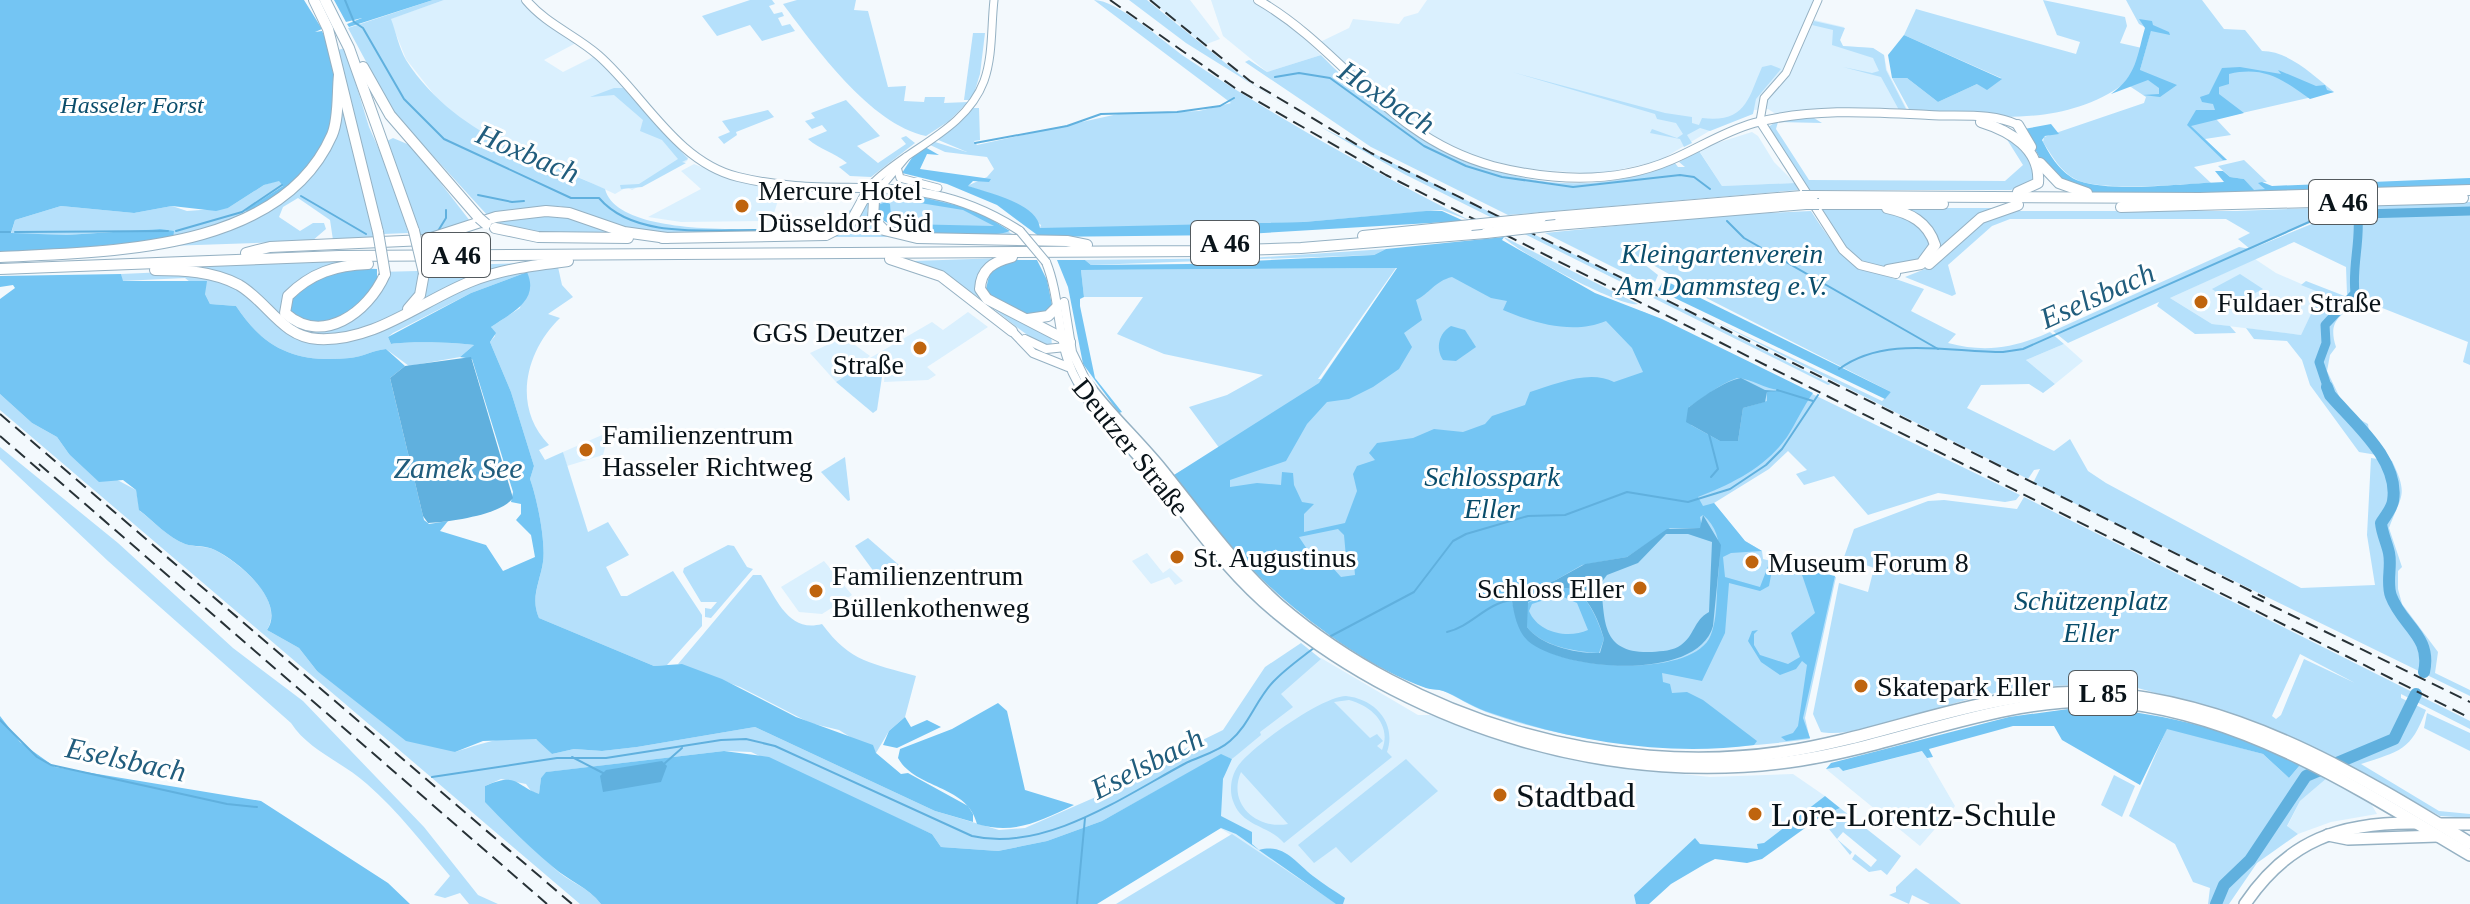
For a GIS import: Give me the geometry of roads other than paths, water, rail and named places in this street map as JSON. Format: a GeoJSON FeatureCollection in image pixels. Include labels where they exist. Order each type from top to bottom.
{"type":"FeatureCollection","features":[{"type":"Feature","properties":{"kind":"highway"},"geometry":{"type":"LineString","coordinates":[[314,0],[328,29],[378,232],[385,274],[370,304],[338,322],[310,326],[298,324],[285,313],[285,301],[295,288],[313,275],[339,266],[573,254],[885,259],[914,264],[945,277],[1012,331]]}},
{"type":"Feature","properties":{"kind":"highway"},"geometry":{"type":"LineString","coordinates":[[325,0],[390,115],[487,223],[520,239],[573,254]]}},
{"type":"Feature","properties":{"kind":"highway"},"geometry":{"type":"LineString","coordinates":[[344,34],[414,231],[424,273],[420,295],[393,320]]}},
{"type":"Feature","properties":{"kind":"highway"},"geometry":{"type":"LineString","coordinates":[[0,260],[168,243],[224,228],[265,209],[304,180],[330,145],[340,110],[339,75]]}},
{"type":"Feature","properties":{"kind":"highway"},"geometry":{"type":"LineString","coordinates":[[1981,122],[2019,139],[2039,176],[2038,183],[2026,191],[1991,196]]}},
{"type":"Feature","properties":{"kind":"highway"},"geometry":{"type":"LineString","coordinates":[[2018,125],[2043,167],[2055,180],[2083,193],[2121,198]]}},
{"type":"Feature","properties":{"kind":"highway"},"geometry":{"type":"LineString","coordinates":[[487,223],[538,237],[826,235],[851,222],[877,183]]}},
{"type":"Feature","properties":{"kind":"highway"},"geometry":{"type":"LineString","coordinates":[[877,183],[871,216],[878,227],[894,235],[1067,241],[1087,245]]}},
{"type":"Feature","properties":{"kind":"highway","name":"A 46"},"geometry":{"type":"LineString","coordinates":[[0,260],[246,253],[573,254],[1296,240],[1541,218],[1810,200],[1991,196],[2121,198],[2470,190]]}},
{"type":"Feature","properties":{"kind":"highway","name":"A 46"},"geometry":{"type":"LineString","coordinates":[[0,271],[339,256],[1030,253],[1301,248],[1486,233],[1810,200],[2216,206],[2470,198]]}},
{"type":"Feature","properties":{"kind":"highway"},"geometry":{"type":"LineString","coordinates":[[1853,203],[1903,212],[1921,222],[1932,233],[1934,249],[1921,264],[1892,272]]}},
{"type":"Feature","properties":{"kind":"highway"},"geometry":{"type":"LineString","coordinates":[[1892,272],[1924,267],[1985,215],[2018,205]]}},
{"type":"Feature","properties":{"kind":"highway"},"geometry":{"type":"LineString","coordinates":[[246,253],[270,247],[425,240],[496,217],[537,211],[569,213],[616,230],[667,238]]}},
{"type":"Feature","properties":{"kind":"highway"},"geometry":{"type":"LineString","coordinates":[[885,259],[912,253]]}},
{"type":"Feature","properties":{"kind":"highway"},"geometry":{"type":"LineString","coordinates":[[1030,253],[997,262],[980,279],[986,298],[1013,315],[1059,333],[1066,346]]}},
{"type":"Feature","properties":{"kind":"highway"},"geometry":{"type":"LineString","coordinates":[[0,271],[170,269],[211,275],[239,286],[278,323],[312,339],[353,336],[479,278],[573,254]]}},
{"type":"Feature","properties":{"kind":"highway"},"geometry":{"type":"LineString","coordinates":[[1013,315],[1039,319],[1048,316],[1059,305]]}},
{"type":"Feature","properties":{"kind":"main road","name":"L 85"},"geometry":{"type":"LineString","coordinates":[[526,0],[543,18],[604,60],[705,164],[738,178],[938,188],[988,206],[1023,231],[1048,262],[1062,288],[1068,367]]}},
{"type":"Feature","properties":{"kind":"main road"},"geometry":{"type":"LineString","coordinates":[[1258,0],[1300,29],[1369,95],[1407,126],[1447,149],[1491,165],[1557,177],[1612,176],[1656,167],[1736,128],[1780,118],[1848,114],[2007,120],[2018,125]]}},
{"type":"Feature","properties":{"kind":"main road"},"geometry":{"type":"LineString","coordinates":[[1961,118],[2018,125]]}},
{"type":"Feature","properties":{"kind":"main road"},"geometry":{"type":"LineString","coordinates":[[1760,121],[1848,255],[1865,268],[1892,272]]}},
{"type":"Feature","properties":{"kind":"main road"},"geometry":{"type":"LineString","coordinates":[[1736,128],[1754,130],[1772,141]]}},
{"type":"Feature","properties":{"kind":"main road","name":"L 85"},"geometry":{"type":"LineString","coordinates":[[877,183],[952,196],[996,215],[1023,231]]}},
{"type":"Feature","properties":{"kind":"main road","name":"L 85"},"geometry":{"type":"LineString","coordinates":[[1048,262],[1059,305],[1059,333]]}},
{"type":"Feature","properties":{"kind":"main road"},"geometry":{"type":"LineString","coordinates":[[1012,331],[1037,346],[1066,346]]}},
{"type":"Feature","properties":{"kind":"main road"},"geometry":{"type":"LineString","coordinates":[[1012,331],[1033,353],[1068,367]]}},
{"type":"Feature","properties":{"kind":"main road","name":"Deutzer Straße"},"geometry":{"type":"LineString","coordinates":[[1066,346],[1086,383],[1244,571],[1316,638]]}},
{"type":"Feature","properties":{"kind":"main road","name":"Deutzer Straße"},"geometry":{"type":"LineString","coordinates":[[1068,367],[1092,403],[1218,555],[1276,613],[1328,647],[1481,727],[1539,744],[1606,758],[1693,766],[1796,761],[1853,750],[2024,705],[2061,701],[2115,702],[2215,722],[2337,771]]}},
{"type":"Feature","properties":{"kind":"main road","name":"L 85"},"geometry":{"type":"LineString","coordinates":[[2337,771],[2420,823],[2439,830]]}},
{"type":"Feature","properties":{"kind":"main road","name":"L 85"},"geometry":{"type":"LineString","coordinates":[[2337,771],[2439,830],[2470,855]]}},
{"type":"Feature","properties":{"kind":"main road"},"geometry":{"type":"LineString","coordinates":[[2380,799],[2387,811],[2381,823]]}},
{"type":"Feature","properties":{"kind":"main road"},"geometry":{"type":"LineString","coordinates":[[2245,904],[2260,881],[2283,858],[2335,829],[2381,823],[2420,823]]}},
{"type":"Feature","properties":{"kind":"main road"},"geometry":{"type":"LineString","coordinates":[[2328,835],[2348,839],[2470,824]]}},
{"type":"Feature","properties":{"kind":"main road"},"geometry":{"type":"LineString","coordinates":[[2439,830],[2466,839]]}},
{"type":"Feature","properties":{"kind":"street"},"geometry":{"type":"LineString","coordinates":[[877,183],[895,159],[952,123],[982,88],[994,0]]}},
{"type":"Feature","properties":{"kind":"street"},"geometry":{"type":"LineString","coordinates":[[1760,121],[1761,106],[1790,65],[1818,0]]}},
{"type":"Feature","properties":{"kind":"street"},"geometry":{"type":"LineString","coordinates":[[1761,106],[1780,118]]}},
{"type":"Feature","properties":{"kind":"street"},"geometry":{"type":"LineString","coordinates":[[877,183],[916,147]]}},
{"type":"Feature","properties":{"kind":"street"},"geometry":{"type":"LineString","coordinates":[[897,166],[896,173],[900,178],[938,188]]}},
{"type":"Feature","properties":{"kind":"water","name":"Zamek See"},"geometry":{"type":"Polygon","coordinates":[[[471,357],[513,498],[486,513],[428,523],[423,516],[390,378],[405,366],[471,357]]]}},
{"type":"Feature","properties":{"kind":"water"},"geometry":{"type":"Polygon","coordinates":[[[1741,378],[1765,390],[1780,391],[1767,392],[1765,402],[1743,408],[1738,441],[1720,441],[1686,422],[1688,408],[1720,386],[1741,378]]]}},
{"type":"Feature","properties":{"kind":"water"},"geometry":{"type":"Polygon","coordinates":[[[1703,515],[1721,545],[1713,626],[1702,644],[1683,656],[1628,666],[1598,664],[1545,651],[1528,641],[1522,633],[1512,601],[1520,589],[1554,581],[1585,564],[1627,557],[1667,529],[1700,528],[1703,515]],[[1666,534],[1638,563],[1607,575],[1601,583],[1605,622],[1609,633],[1623,648],[1652,652],[1674,648],[1686,641],[1709,612],[1712,542],[1688,534],[1666,534]],[[1566,588],[1528,602],[1527,627],[1533,634],[1560,648],[1600,653],[1604,639],[1595,615],[1580,594],[1566,588]]]}},
{"type":"Feature","properties":{"kind":"water"},"geometry":{"type":"Polygon","coordinates":[[[662,761],[667,766],[661,782],[603,792],[600,776],[606,770],[662,761]]]}},
{"type":"Feature","properties":{"kind":"waterway","name":"Hoxbach"},"geometry":{"type":"LineString","coordinates":[[345,0],[354,22],[363,28],[404,99],[444,139],[571,198],[599,198],[632,221],[697,231],[761,230]]}},
{"type":"Feature","properties":{"kind":"waterway","name":"Hoxbach"},"geometry":{"type":"LineString","coordinates":[[1275,77],[1299,73],[1330,78],[1424,146],[1466,166],[1502,177],[1573,187],[1680,175],[1694,177],[1710,189]]}},
{"type":"Feature","properties":{"kind":"waterway","name":"Hoxbach"},"geometry":{"type":"LineString","coordinates":[[975,143],[1067,126],[1101,114],[1177,112],[1220,106],[1234,98]]}},
{"type":"Feature","properties":{"kind":"waterway"},"geometry":{"type":"LineString","coordinates":[[176,231],[242,212],[282,185]]}},
{"type":"Feature","properties":{"kind":"waterway"},"geometry":{"type":"LineString","coordinates":[[478,195],[512,202],[524,201]]}},
{"type":"Feature","properties":{"kind":"waterway"},"geometry":{"type":"LineString","coordinates":[[301,196],[366,234]]}},
{"type":"Feature","properties":{"kind":"waterway"},"geometry":{"type":"LineString","coordinates":[[438,231],[446,218],[446,210]]}},
{"type":"Feature","properties":{"kind":"waterway"},"geometry":{"type":"LineString","coordinates":[[2328,389],[2319,362],[2326,343],[2325,325],[2355,293],[2358,218],[2362,214],[2470,211]]}},
{"type":"Feature","properties":{"kind":"waterway","name":"Eselsbach"},"geometry":{"type":"LineString","coordinates":[[1936,348],[2003,352],[2023,349],[2318,218],[2362,214]]}},
{"type":"Feature","properties":{"kind":"waterway","name":"Hoxbach"},"geometry":{"type":"LineString","coordinates":[[1727,221],[1744,238],[1936,348]]}},
{"type":"Feature","properties":{"kind":"waterway"},"geometry":{"type":"LineString","coordinates":[[15,232],[168,231]]}},
{"type":"Feature","properties":{"kind":"waterway"},"geometry":{"type":"LineString","coordinates":[[0,232],[10,232]]}},
{"type":"Feature","properties":{"kind":"waterway","name":"Eselsbach"},"geometry":{"type":"LineString","coordinates":[[1839,369],[1876,352],[1936,348]]}},
{"type":"Feature","properties":{"kind":"waterway"},"geometry":{"type":"LineString","coordinates":[[2327,387],[2330,395],[2373,443],[2389,471],[2393,501],[2381,523],[2390,558],[2390,591],[2396,606],[2424,649],[2424,672]]}},
{"type":"Feature","properties":{"kind":"waterway"},"geometry":{"type":"LineString","coordinates":[[1777,390],[1813,401]]}},
{"type":"Feature","properties":{"kind":"waterway","name":"Eselsbach"},"geometry":{"type":"LineString","coordinates":[[1331,636],[1414,592],[1453,541],[1466,534],[1528,516],[1565,515],[1627,492],[1688,502],[1730,489],[1766,465],[1782,449],[1818,395]]}},
{"type":"Feature","properties":{"kind":"waterway"},"geometry":{"type":"LineString","coordinates":[[1709,434],[1718,469],[1711,477]]}},
{"type":"Feature","properties":{"kind":"waterway"},"geometry":{"type":"LineString","coordinates":[[1447,632],[1494,605],[1512,600]]}},
{"type":"Feature","properties":{"kind":"waterway","name":"Eselsbach"},"geometry":{"type":"LineString","coordinates":[[574,758],[606,758],[746,739],[775,746],[972,836],[1000,839],[1028,836],[1083,818],[1225,745],[1237,735],[1273,682],[1315,647]]}},
{"type":"Feature","properties":{"kind":"waterway"},"geometry":{"type":"LineString","coordinates":[[2216,904],[2224,885],[2250,860],[2306,776],[2394,739],[2416,694]]}},
{"type":"Feature","properties":{"kind":"waterway","name":"Eselsbach"},"geometry":{"type":"LineString","coordinates":[[0,720],[37,757],[51,765],[227,804],[257,807]]}},
{"type":"Feature","properties":{"kind":"waterway"},"geometry":{"type":"LineString","coordinates":[[665,763],[682,748]]}},
{"type":"Feature","properties":{"kind":"waterway","name":"Eselsbach"},"geometry":{"type":"LineString","coordinates":[[432,777],[574,758]]}},
{"type":"Feature","properties":{"kind":"waterway"},"geometry":{"type":"LineString","coordinates":[[574,758],[603,773]]}},
{"type":"Feature","properties":{"kind":"waterway"},"geometry":{"type":"LineString","coordinates":[[1077,904],[1085,818]]}},
{"type":"Feature","properties":{"kind":"railway"},"geometry":{"type":"LineString","coordinates":[[1110,0],[1235,88],[1386,175],[2470,718]]}},
{"type":"Feature","properties":{"kind":"railway"},"geometry":{"type":"LineString","coordinates":[[1150,0],[1250,81],[1371,153],[2265,598]]}},
{"type":"Feature","properties":{"kind":"railway"},"geometry":{"type":"LineString","coordinates":[[0,414],[572,904]]}},
{"type":"Feature","properties":{"kind":"railway"},"geometry":{"type":"LineString","coordinates":[[0,436],[45,475]]}},
{"type":"Feature","properties":{"kind":"railway"},"geometry":{"type":"LineString","coordinates":[[39,464],[547,904]]}},
{"type":"Feature","properties":{"kind":"railway"},"geometry":{"type":"LineString","coordinates":[[2252,596],[2470,702]]}},
{"type":"Feature","properties":{"kind":"place","name":"Mercure Hotel Düsseldorf Süd"},"geometry":{"type":"Point","coordinates":[742,206]}},
{"type":"Feature","properties":{"kind":"place","name":"Fuldaer Straße"},"geometry":{"type":"Point","coordinates":[2201,302]}},
{"type":"Feature","properties":{"kind":"place","name":"GGS Deutzer Straße"},"geometry":{"type":"Point","coordinates":[920,348]}},
{"type":"Feature","properties":{"kind":"place","name":"Familienzentrum Hasseler Richtweg"},"geometry":{"type":"Point","coordinates":[586,450]}},
{"type":"Feature","properties":{"kind":"place","name":"St. Augustinus"},"geometry":{"type":"Point","coordinates":[1177,557]}},
{"type":"Feature","properties":{"kind":"place","name":"Museum Forum 8"},"geometry":{"type":"Point","coordinates":[1752,562]}},
{"type":"Feature","properties":{"kind":"place","name":"Schloss Eller"},"geometry":{"type":"Point","coordinates":[1640,588]}},
{"type":"Feature","properties":{"kind":"place","name":"Familienzentrum Büllenkothenweg"},"geometry":{"type":"Point","coordinates":[816,591]}},
{"type":"Feature","properties":{"kind":"place","name":"Skatepark Eller"},"geometry":{"type":"Point","coordinates":[1861,686]}},
{"type":"Feature","properties":{"kind":"place","name":"Stadtbad"},"geometry":{"type":"Point","coordinates":[1500,795]}},
{"type":"Feature","properties":{"kind":"place","name":"Lore-Lorentz-Schule"},"geometry":{"type":"Point","coordinates":[1755,814]}},
{"type":"Feature","properties":{"kind":"park label","name":"Hasseler Forst"},"geometry":{"type":"Point","coordinates":[132,105]}},
{"type":"Feature","properties":{"kind":"park label","name":"Kleingartenverein Am Dammsteg e.V."},"geometry":{"type":"Point","coordinates":[1722,269]}},
{"type":"Feature","properties":{"kind":"park label","name":"Schlosspark Eller"},"geometry":{"type":"Point","coordinates":[1492,492]}},
{"type":"Feature","properties":{"kind":"park label","name":"Schützenplatz Eller"},"geometry":{"type":"Point","coordinates":[2091,616]}}]}
